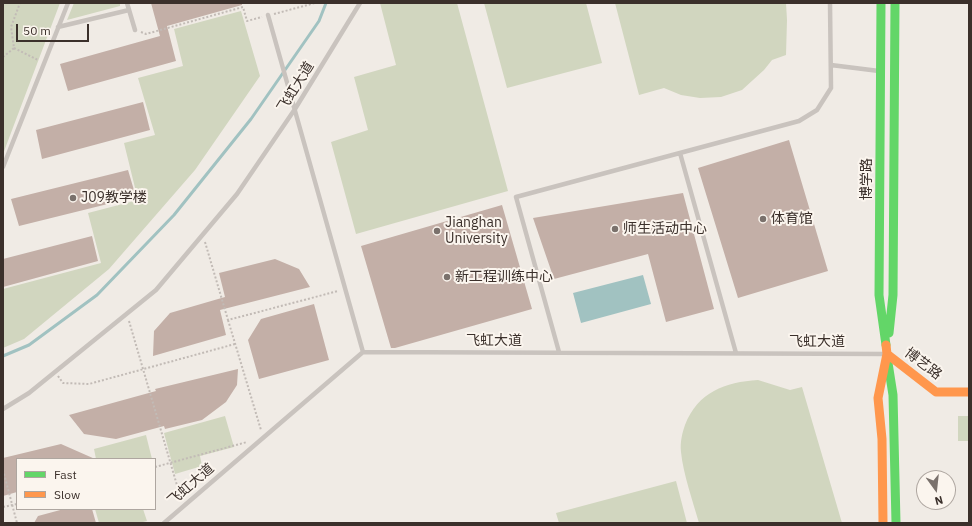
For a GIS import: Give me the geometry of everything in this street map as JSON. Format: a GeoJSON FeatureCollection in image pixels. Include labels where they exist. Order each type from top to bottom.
{"type":"FeatureCollection","features":[{"type":"Feature","properties":{"kind":"main road","name":"博学路"},"geometry":{"type":"LineString","coordinates":[[880,3],[881,71],[879,295],[886,354],[894,395],[896,523]]}},
{"type":"Feature","properties":{"kind":"main road","name":"博学路"},"geometry":{"type":"LineString","coordinates":[[883,523],[882,439],[878,398],[886,354],[893,295],[895,3]]}},
{"type":"Feature","properties":{"kind":"main road","name":"博艺路"},"geometry":{"type":"LineString","coordinates":[[886,354],[936,392],[969,392]]}},
{"type":"Feature","properties":{"kind":"lane"},"geometry":{"type":"LineString","coordinates":[[3,166],[68,3]]}},
{"type":"Feature","properties":{"kind":"lane"},"geometry":{"type":"LineString","coordinates":[[127,3],[134,30]]}},
{"type":"Feature","properties":{"kind":"lane","name":"飞虹大道"},"geometry":{"type":"LineString","coordinates":[[3,409],[29,392],[156,290],[237,194],[295,110],[360,3]]}},
{"type":"Feature","properties":{"kind":"lane"},"geometry":{"type":"LineString","coordinates":[[559,352],[516,197],[799,121],[811,114],[817,110],[831,88],[830,3]]}},
{"type":"Feature","properties":{"kind":"lane"},"geometry":{"type":"LineString","coordinates":[[58,27],[129,10]]}},
{"type":"Feature","properties":{"kind":"lane"},"geometry":{"type":"LineString","coordinates":[[268,15],[363,352]]}},
{"type":"Feature","properties":{"kind":"lane"},"geometry":{"type":"LineString","coordinates":[[831,65],[881,71]]}},
{"type":"Feature","properties":{"kind":"lane"},"geometry":{"type":"LineString","coordinates":[[680,153],[736,353]]}},
{"type":"Feature","properties":{"kind":"lane","name":"飞虹大道"},"geometry":{"type":"LineString","coordinates":[[164,523],[363,352],[886,354]]}},
{"type":"Feature","properties":{"kind":"path"},"geometry":{"type":"LineString","coordinates":[[14,48],[10,27],[20,3]]}},
{"type":"Feature","properties":{"kind":"path"},"geometry":{"type":"LineString","coordinates":[[134,30],[146,34],[243,7],[246,21],[315,3]]}},
{"type":"Feature","properties":{"kind":"path"},"geometry":{"type":"LineString","coordinates":[[3,58],[14,48]]}},
{"type":"Feature","properties":{"kind":"path"},"geometry":{"type":"LineString","coordinates":[[14,48],[44,62]]}},
{"type":"Feature","properties":{"kind":"path"},"geometry":{"type":"LineString","coordinates":[[203,235],[263,438]]}},
{"type":"Feature","properties":{"kind":"path"},"geometry":{"type":"LineString","coordinates":[[228,320],[345,289]]}},
{"type":"Feature","properties":{"kind":"path"},"geometry":{"type":"LineString","coordinates":[[127,314],[183,506]]}},
{"type":"Feature","properties":{"kind":"path"},"geometry":{"type":"LineString","coordinates":[[54,372],[63,382],[89,384],[235,344]]}},
{"type":"Feature","properties":{"kind":"path"},"geometry":{"type":"LineString","coordinates":[[156,467],[248,442]]}},
{"type":"Feature","properties":{"kind":"path"},"geometry":{"type":"LineString","coordinates":[[3,470],[17,523]]}},
{"type":"Feature","properties":{"kind":"path"},"geometry":{"type":"LineString","coordinates":[[3,507],[16,504]]}},
{"type":"Feature","properties":{"kind":"green space"},"geometry":{"type":"Polygon","coordinates":[[[3,3],[60,3],[3,154],[3,3]]]}},
{"type":"Feature","properties":{"kind":"green space"},"geometry":{"type":"Polygon","coordinates":[[[74,3],[120,3],[120,6],[67,20],[74,3]]]}},
{"type":"Feature","properties":{"kind":"green space"},"geometry":{"type":"Polygon","coordinates":[[[380,3],[457,3],[508,191],[356,234],[331,142],[368,130],[354,77],[396,65],[380,3]]]}},
{"type":"Feature","properties":{"kind":"green space"},"geometry":{"type":"Polygon","coordinates":[[[484,3],[586,3],[602,63],[507,88],[484,3]]]}},
{"type":"Feature","properties":{"kind":"green space"},"geometry":{"type":"Polygon","coordinates":[[[615,3],[786,3],[786,55],[772,60],[764,70],[742,90],[721,97],[700,98],[681,95],[664,88],[639,95],[615,3]]]}},
{"type":"Feature","properties":{"kind":"green space"},"geometry":{"type":"Polygon","coordinates":[[[241,11],[260,76],[195,170],[109,269],[24,339],[3,348],[3,289],[101,263],[88,213],[138,200],[124,143],[155,135],[138,78],[183,66],[174,29],[241,11]]]}},
{"type":"Feature","properties":{"kind":"green space"},"geometry":{"type":"Polygon","coordinates":[[[758,380],[790,390],[802,387],[842,523],[699,523],[688,488],[682,460],[681,441],[685,425],[697,404],[714,391],[734,383],[758,380]]]}},
{"type":"Feature","properties":{"kind":"green space"},"geometry":{"type":"Polygon","coordinates":[[[225,416],[234,447],[200,456],[202,466],[175,474],[164,433],[225,416]]]}},
{"type":"Feature","properties":{"kind":"green space"},"geometry":{"type":"Polygon","coordinates":[[[958,416],[969,416],[969,441],[958,441],[958,416]]]}},
{"type":"Feature","properties":{"kind":"green space"},"geometry":{"type":"Polygon","coordinates":[[[146,435],[152,458],[96,458],[94,449],[146,435]]]}},
{"type":"Feature","properties":{"kind":"green space"},"geometry":{"type":"Polygon","coordinates":[[[676,481],[687,523],[559,523],[556,513],[676,481]]]}},
{"type":"Feature","properties":{"kind":"green space"},"geometry":{"type":"Polygon","coordinates":[[[95,510],[143,510],[147,521],[139,523],[99,523],[95,510]]]}},
{"type":"Feature","properties":{"kind":"water"},"geometry":{"type":"Polygon","coordinates":[[[643,275],[651,304],[581,323],[573,293],[643,275]]]}},
{"type":"Feature","properties":{"kind":"building"},"geometry":{"type":"Polygon","coordinates":[[[151,3],[242,3],[242,5],[167,26],[176,61],[68,91],[60,64],[160,36],[151,3]]]}},
{"type":"Feature","properties":{"kind":"building"},"geometry":{"type":"Polygon","coordinates":[[[143,102],[150,130],[42,159],[36,130],[143,102]]]}},
{"type":"Feature","properties":{"kind":"building","name":"体育馆"},"geometry":{"type":"Polygon","coordinates":[[[789,140],[828,271],[738,298],[698,168],[789,140]]]}},
{"type":"Feature","properties":{"kind":"building","name":"J09教学楼"},"geometry":{"type":"Polygon","coordinates":[[[128,170],[136,197],[19,226],[11,199],[128,170]]]}},
{"type":"Feature","properties":{"kind":"building","name":"师生活动中心"},"geometry":{"type":"Polygon","coordinates":[[[683,193],[714,309],[666,322],[648,254],[554,279],[533,218],[683,193]]]}},
{"type":"Feature","properties":{"kind":"building","name":"新工程训练中心"},"geometry":{"type":"Polygon","coordinates":[[[502,205],[532,309],[391,348],[361,246],[502,205]]]}},
{"type":"Feature","properties":{"kind":"building"},"geometry":{"type":"Polygon","coordinates":[[[92,236],[98,261],[3,287],[3,259],[92,236]]]}},
{"type":"Feature","properties":{"kind":"building"},"geometry":{"type":"Polygon","coordinates":[[[275,259],[299,269],[310,287],[220,310],[226,335],[153,356],[154,331],[170,313],[225,297],[219,273],[275,259]]]}},
{"type":"Feature","properties":{"kind":"building"},"geometry":{"type":"Polygon","coordinates":[[[314,304],[329,360],[259,379],[248,340],[261,319],[314,304]]]}},
{"type":"Feature","properties":{"kind":"building"},"geometry":{"type":"Polygon","coordinates":[[[238,369],[237,385],[226,402],[202,420],[165,429],[164,426],[116,439],[84,434],[69,415],[156,391],[155,389],[238,369]]]}},
{"type":"Feature","properties":{"kind":"building"},"geometry":{"type":"Polygon","coordinates":[[[61,444],[93,458],[16,458],[16,492],[3,496],[3,458],[61,444]]]}},
{"type":"Feature","properties":{"kind":"building"},"geometry":{"type":"Polygon","coordinates":[[[60,510],[92,510],[96,523],[34,523],[38,516],[60,510]]]}},
{"type":"Feature","properties":{"kind":"waterway"},"geometry":{"type":"LineString","coordinates":[[3,356],[29,345],[97,295],[174,215],[251,119],[319,21],[326,3]]}},
{"type":"Feature","properties":{"kind":"traffic: fast"},"geometry":{"type":"LineString","coordinates":[[881,3],[879,295],[886,345]]}},
{"type":"Feature","properties":{"kind":"traffic: fast"},"geometry":{"type":"LineString","coordinates":[[889,333],[893,295],[895,3]]}},
{"type":"Feature","properties":{"kind":"traffic: fast"},"geometry":{"type":"LineString","coordinates":[[888,363],[893,395],[896,523]]}},
{"type":"Feature","properties":{"kind":"traffic: slow"},"geometry":{"type":"LineString","coordinates":[[883,523],[882,439],[878,398],[887,354],[886,345]]}},
{"type":"Feature","properties":{"kind":"traffic: slow"},"geometry":{"type":"LineString","coordinates":[[887,354],[936,392],[969,392]]}},
{"type":"Feature","properties":{"kind":"place","name":"J09教学楼"},"geometry":{"type":"Point","coordinates":[73,198]}},
{"type":"Feature","properties":{"kind":"place","name":"体育馆"},"geometry":{"type":"Point","coordinates":[763,219]}},
{"type":"Feature","properties":{"kind":"place","name":"师生活动中心"},"geometry":{"type":"Point","coordinates":[615,229]}},
{"type":"Feature","properties":{"kind":"place","name":"Jianghan University"},"geometry":{"type":"Point","coordinates":[437,231]}},
{"type":"Feature","properties":{"kind":"place","name":"新工程训练中心"},"geometry":{"type":"Point","coordinates":[447,277]}}]}
